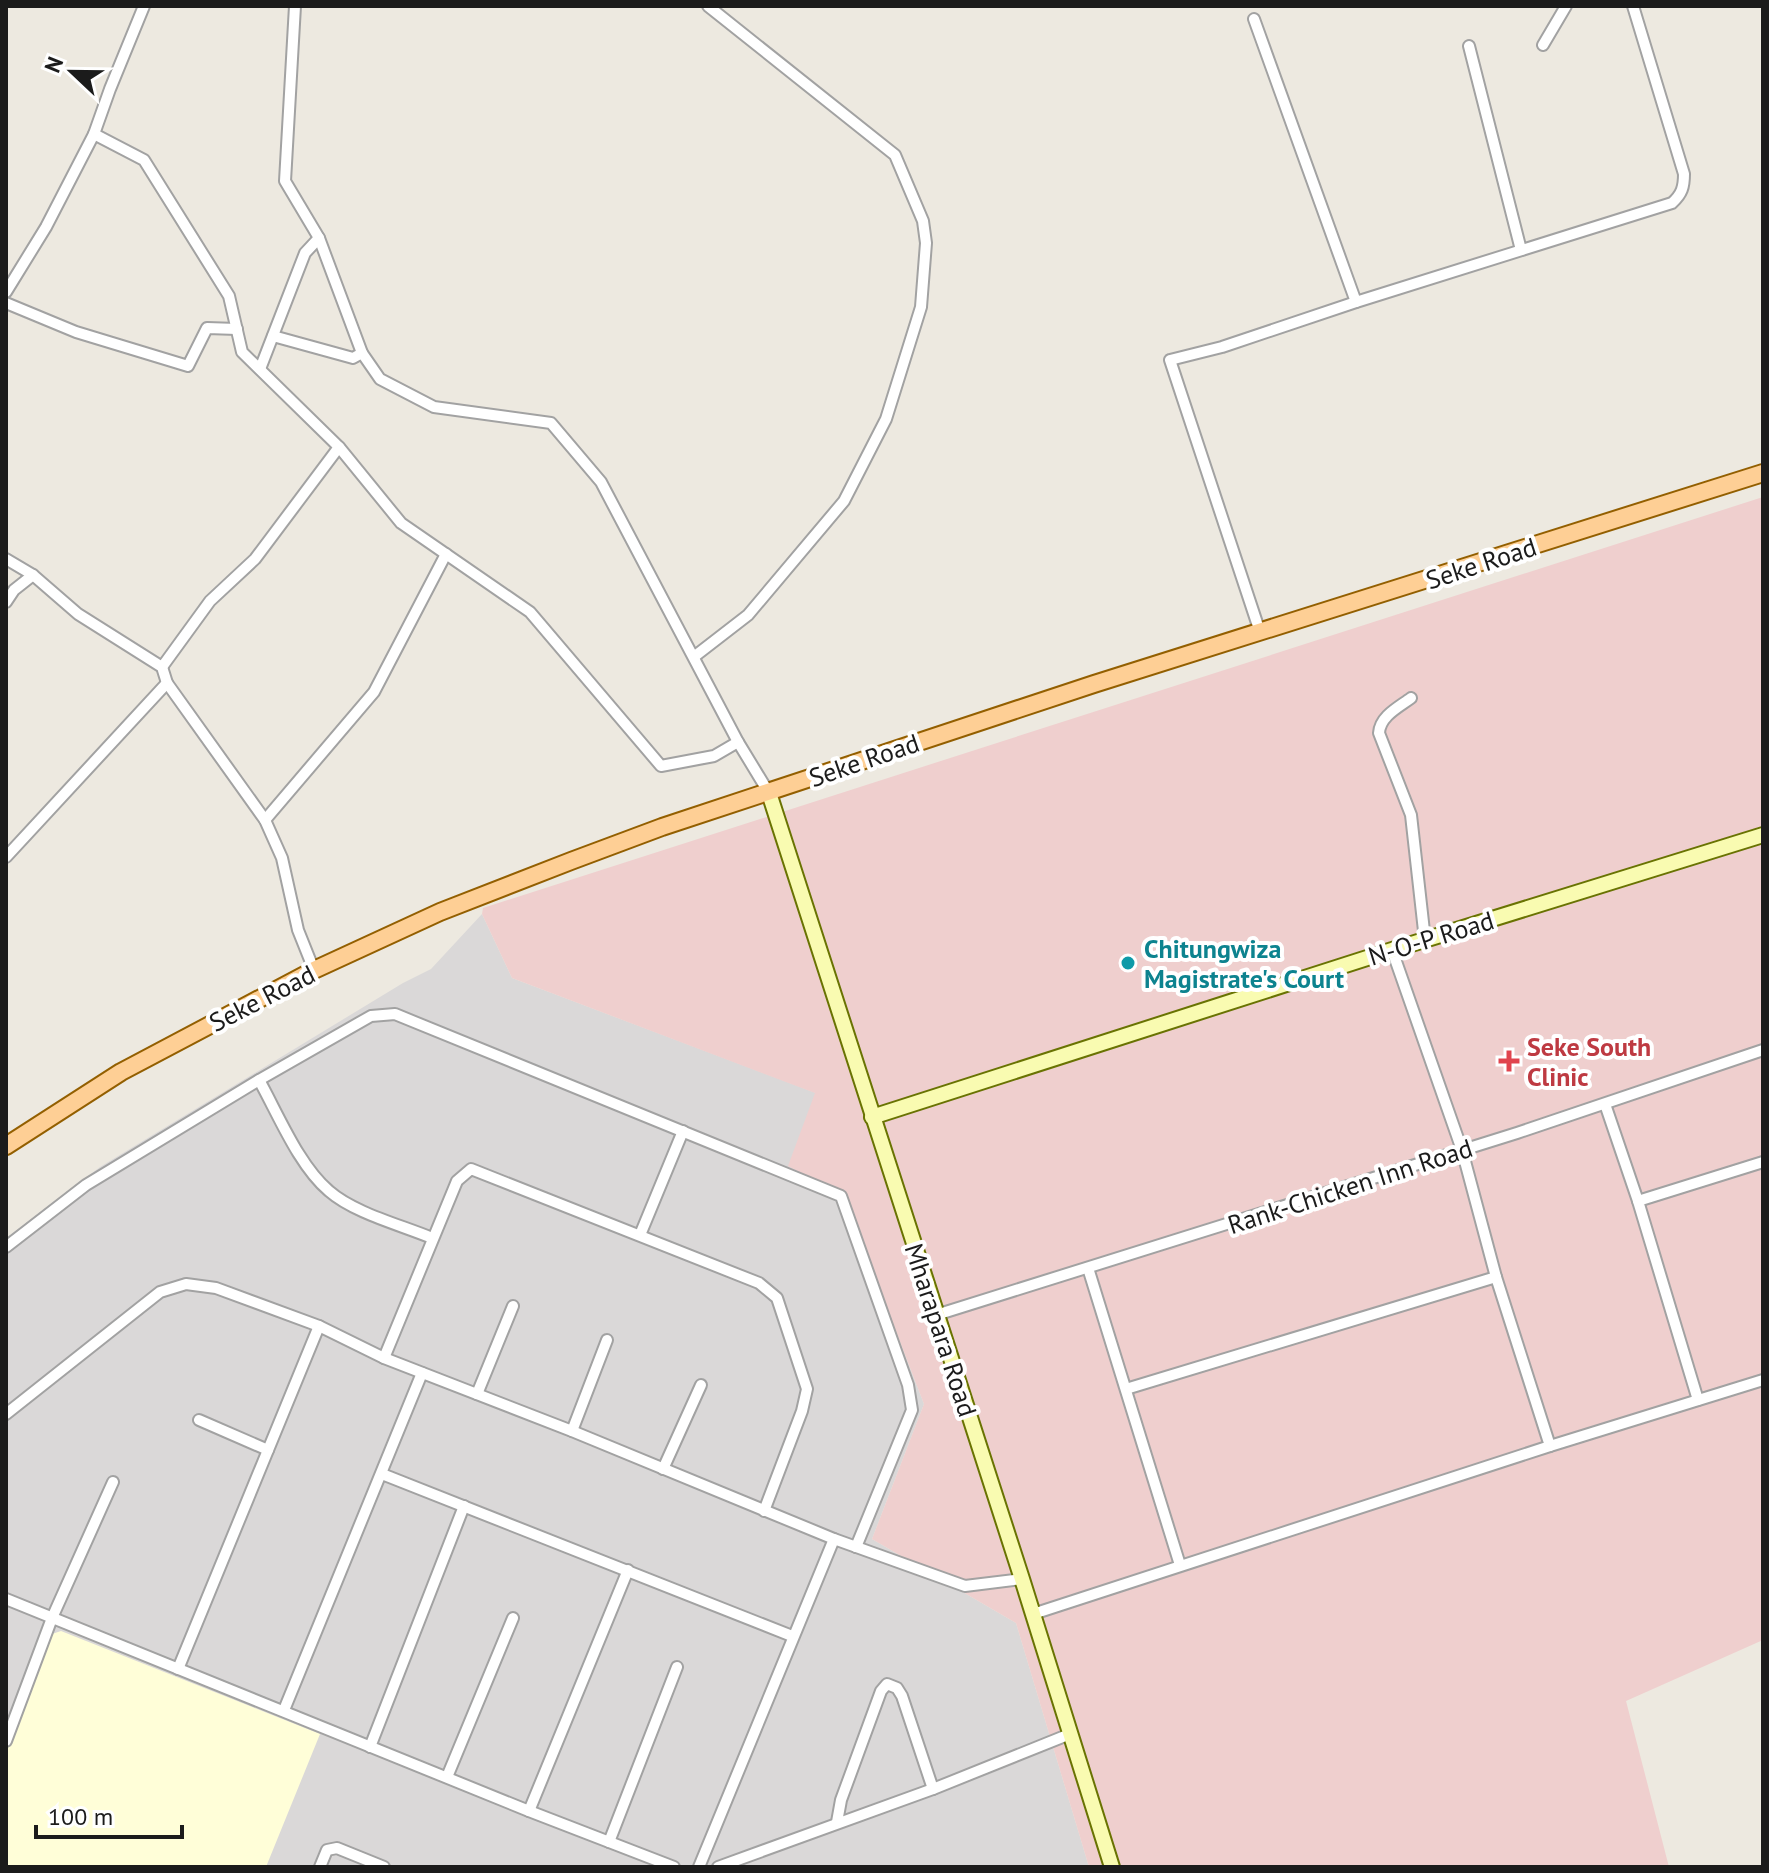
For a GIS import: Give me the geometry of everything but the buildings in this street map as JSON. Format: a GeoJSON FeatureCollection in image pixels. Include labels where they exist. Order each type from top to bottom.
{"type":"FeatureCollection","features":[{"type":"Feature","properties":{"kind":"main road","name":"Seke Road"},"geometry":{"type":"LineString","coordinates":[[6,1146],[121,1072],[314,970],[469,900],[662,827],[962,727],[1763,473]]}},
{"type":"Feature","properties":{"kind":"main road","name":"Mharapara Road"},"geometry":{"type":"LineString","coordinates":[[769,793],[1112,1867]]}},
{"type":"Feature","properties":{"kind":"main road","name":"N-O-P Road"},"geometry":{"type":"LineString","coordinates":[[872,1117],[1763,835]]}},
{"type":"Feature","properties":{"kind":"street"},"geometry":{"type":"LineString","coordinates":[[6,292],[46,227],[94,134],[144,6]]}},
{"type":"Feature","properties":{"kind":"street"},"geometry":{"type":"LineString","coordinates":[[295,6],[285,181],[319,238],[362,353],[380,379],[434,407],[551,423],[601,482],[738,742],[769,793]]}},
{"type":"Feature","properties":{"kind":"street"},"geometry":{"type":"LineString","coordinates":[[695,656],[748,615],[844,501],[886,419],[921,307],[926,243],[923,221],[895,155],[708,6]]}},
{"type":"Feature","properties":{"kind":"street"},"geometry":{"type":"LineString","coordinates":[[1543,45],[1566,6]]}},
{"type":"Feature","properties":{"kind":"street"},"geometry":{"type":"LineString","coordinates":[[1260,632],[1170,360],[1222,347],[1672,203],[1684,187],[1684,174],[1633,6]]}},
{"type":"Feature","properties":{"kind":"street"},"geometry":{"type":"LineString","coordinates":[[1254,19],[1356,302]]}},
{"type":"Feature","properties":{"kind":"street"},"geometry":{"type":"LineString","coordinates":[[1469,46],[1521,250]]}},
{"type":"Feature","properties":{"kind":"street"},"geometry":{"type":"LineString","coordinates":[[94,134],[144,160],[229,296],[242,352],[339,447],[401,523],[530,612],[661,766],[714,756],[738,742]]}},
{"type":"Feature","properties":{"kind":"street"},"geometry":{"type":"LineString","coordinates":[[260,369],[305,253],[319,238]]}},
{"type":"Feature","properties":{"kind":"street"},"geometry":{"type":"LineString","coordinates":[[6,303],[76,332],[188,366],[207,328],[237,329]]}},
{"type":"Feature","properties":{"kind":"street"},"geometry":{"type":"LineString","coordinates":[[273,336],[353,358],[362,353]]}},
{"type":"Feature","properties":{"kind":"street"},"geometry":{"type":"LineString","coordinates":[[162,667],[210,601],[255,559],[339,447]]}},
{"type":"Feature","properties":{"kind":"street"},"geometry":{"type":"LineString","coordinates":[[265,820],[374,692],[446,554]]}},
{"type":"Feature","properties":{"kind":"street"},"geometry":{"type":"LineString","coordinates":[[6,559],[33,575],[78,614],[162,667],[167,683],[265,820],[282,858],[298,930],[314,970]]}},
{"type":"Feature","properties":{"kind":"street"},"geometry":{"type":"LineString","coordinates":[[6,602],[14,590],[33,575]]}},
{"type":"Feature","properties":{"kind":"street"},"geometry":{"type":"LineString","coordinates":[[6,857],[167,683]]}},
{"type":"Feature","properties":{"kind":"street"},"geometry":{"type":"LineString","coordinates":[[1411,698],[1387,716],[1380,725],[1379,733],[1411,815],[1425,940]]}},
{"type":"Feature","properties":{"kind":"street"},"geometry":{"type":"LineString","coordinates":[[1392,950],[1462,1150],[1496,1277],[1550,1446]]}},
{"type":"Feature","properties":{"kind":"street"},"geometry":{"type":"LineString","coordinates":[[6,1247],[86,1185],[259,1080],[371,1016],[395,1014],[841,1196],[908,1385],[912,1410],[856,1547]]}},
{"type":"Feature","properties":{"kind":"street","name":"Rank-Chicken Inn Road"},"geometry":{"type":"LineString","coordinates":[[936,1315],[1462,1150],[1763,1050]]}},
{"type":"Feature","properties":{"kind":"street"},"geometry":{"type":"LineString","coordinates":[[259,1080],[304,1161],[327,1190],[354,1206],[432,1238]]}},
{"type":"Feature","properties":{"kind":"street"},"geometry":{"type":"LineString","coordinates":[[1605,1104],[1638,1201],[1698,1400]]}},
{"type":"Feature","properties":{"kind":"street"},"geometry":{"type":"LineString","coordinates":[[640,1235],[683,1131]]}},
{"type":"Feature","properties":{"kind":"street"},"geometry":{"type":"LineString","coordinates":[[1638,1201],[1763,1162]]}},
{"type":"Feature","properties":{"kind":"street"},"geometry":{"type":"LineString","coordinates":[[384,1358],[457,1181],[471,1169],[640,1235],[759,1283],[777,1298],[807,1389],[802,1411],[764,1511]]}},
{"type":"Feature","properties":{"kind":"street"},"geometry":{"type":"LineString","coordinates":[[1088,1268],[1180,1565]]}},
{"type":"Feature","properties":{"kind":"street"},"geometry":{"type":"LineString","coordinates":[[1126,1389],[1496,1277]]}},
{"type":"Feature","properties":{"kind":"street"},"geometry":{"type":"LineString","coordinates":[[6,1414],[160,1292],[186,1284],[216,1288],[319,1326],[384,1358],[856,1547],[965,1586],[1022,1579]]}},
{"type":"Feature","properties":{"kind":"street"},"geometry":{"type":"LineString","coordinates":[[477,1394],[513,1306]]}},
{"type":"Feature","properties":{"kind":"street"},"geometry":{"type":"LineString","coordinates":[[178,1669],[319,1326]]}},
{"type":"Feature","properties":{"kind":"street"},"geometry":{"type":"LineString","coordinates":[[572,1431],[607,1340]]}},
{"type":"Feature","properties":{"kind":"street"},"geometry":{"type":"LineString","coordinates":[[284,1710],[422,1373]]}},
{"type":"Feature","properties":{"kind":"street"},"geometry":{"type":"LineString","coordinates":[[1033,1614],[1763,1380]]}},
{"type":"Feature","properties":{"kind":"street"},"geometry":{"type":"LineString","coordinates":[[663,1469],[701,1385]]}},
{"type":"Feature","properties":{"kind":"street"},"geometry":{"type":"LineString","coordinates":[[199,1420],[268,1450]]}},
{"type":"Feature","properties":{"kind":"street"},"geometry":{"type":"LineString","coordinates":[[382,1474],[792,1636]]}},
{"type":"Feature","properties":{"kind":"street"},"geometry":{"type":"LineString","coordinates":[[6,1741],[52,1618],[113,1482]]}},
{"type":"Feature","properties":{"kind":"street"},"geometry":{"type":"LineString","coordinates":[[370,1747],[464,1506]]}},
{"type":"Feature","properties":{"kind":"street"},"geometry":{"type":"LineString","coordinates":[[699,1867],[834,1539]]}},
{"type":"Feature","properties":{"kind":"street"},"geometry":{"type":"LineString","coordinates":[[529,1811],[628,1570]]}},
{"type":"Feature","properties":{"kind":"street"},"geometry":{"type":"LineString","coordinates":[[6,1599],[674,1867]]}},
{"type":"Feature","properties":{"kind":"street"},"geometry":{"type":"LineString","coordinates":[[447,1777],[513,1618]]}},
{"type":"Feature","properties":{"kind":"street"},"geometry":{"type":"LineString","coordinates":[[609,1842],[677,1667]]}},
{"type":"Feature","properties":{"kind":"street"},"geometry":{"type":"LineString","coordinates":[[837,1822],[841,1800],[881,1691],[887,1684],[897,1688],[902,1696],[933,1789]]}},
{"type":"Feature","properties":{"kind":"street"},"geometry":{"type":"LineString","coordinates":[[718,1867],[933,1789],[1070,1734]]}},
{"type":"Feature","properties":{"kind":"street"},"geometry":{"type":"LineString","coordinates":[[320,1867],[327,1850],[337,1848],[384,1867]]}},
{"type":"Feature","properties":{"kind":"shaded area"},"geometry":{"type":"Polygon","coordinates":[[[1763,497],[1763,1640],[1626,1701],[1669,1867],[1089,1867],[1016,1623],[872,1539],[924,1404],[844,1196],[788,1166],[815,1093],[512,978],[482,914],[483,908],[1763,497]]]}},
{"type":"Feature","properties":{"kind":"shaded area"},"geometry":{"type":"Polygon","coordinates":[[[482,914],[512,978],[816,1093],[844,1195],[924,1404],[872,1539],[1016,1623],[1089,1867],[6,1867],[6,1238],[100,1167],[431,969],[482,914]]]}},
{"type":"Feature","properties":{"kind":"shaded area"},"geometry":{"type":"Polygon","coordinates":[[[61,1631],[320,1734],[266,1867],[6,1867],[6,1753],[49,1635],[61,1631]]]}},
{"type":"Feature","properties":{"kind":"place","name":"Chitungwiza Magistrate's Court"},"geometry":{"type":"Point","coordinates":[1128,963]}},
{"type":"Feature","properties":{"kind":"place","name":"Seke South Clinic"},"geometry":{"type":"Point","coordinates":[1509,1061]}}]}
